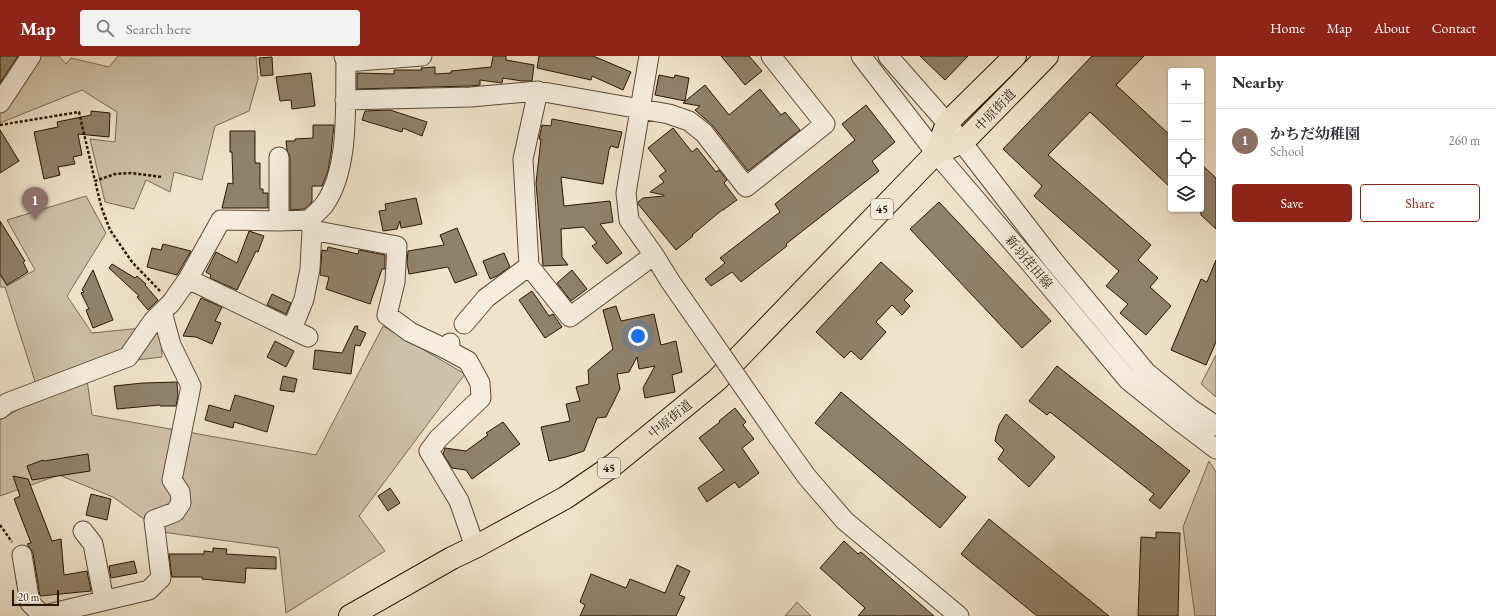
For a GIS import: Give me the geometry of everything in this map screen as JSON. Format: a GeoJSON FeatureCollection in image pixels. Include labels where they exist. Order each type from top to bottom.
{"type":"FeatureCollection","features":[{"type":"Feature","properties":{"kind":"main road","name":"中原街道"},"geometry":{"type":"LineString","coordinates":[[350,616],[452,558],[565,498],[612,466],[717,380],[936,153],[947,123],[1014,56]]}},
{"type":"Feature","properties":{"kind":"main road","name":"中原街道"},"geometry":{"type":"LineString","coordinates":[[936,153],[963,142],[1047,56]]}},
{"type":"Feature","properties":{"kind":"street"},"geometry":{"type":"LineString","coordinates":[[0,103],[31,56]]}},
{"type":"Feature","properties":{"kind":"street"},"geometry":{"type":"LineString","coordinates":[[188,279],[300,333],[304,299],[310,269],[310,225],[324,205],[335,183],[342,159],[345,100],[345,59],[422,56]]}},
{"type":"Feature","properties":{"kind":"street"},"geometry":{"type":"LineString","coordinates":[[649,56],[626,193],[629,220],[807,478],[846,521],[948,613]]}},
{"type":"Feature","properties":{"kind":"street"},"geometry":{"type":"LineString","coordinates":[[345,100],[471,97],[538,91],[669,114],[689,121],[704,133],[746,187],[825,124],[771,56]]}},
{"type":"Feature","properties":{"kind":"street","name":"新羽荏田線"},"geometry":{"type":"LineString","coordinates":[[861,56],[936,153],[1128,380],[1216,449]]}},
{"type":"Feature","properties":{"kind":"street","name":"新羽荏田線"},"geometry":{"type":"LineString","coordinates":[[888,56],[963,142],[1053,260],[1146,372],[1191,409],[1216,426]]}},
{"type":"Feature","properties":{"kind":"street"},"geometry":{"type":"LineString","coordinates":[[538,91],[524,159],[529,266],[570,317],[654,255]]}},
{"type":"Feature","properties":{"kind":"street"},"geometry":{"type":"LineString","coordinates":[[279,221],[280,157]]}},
{"type":"Feature","properties":{"kind":"street"},"geometry":{"type":"LineString","coordinates":[[0,409],[7,403],[128,357],[153,320],[166,308],[188,279],[221,220],[279,221],[310,225],[397,246],[395,282],[387,315],[410,332],[448,346],[468,361],[480,382],[481,398],[438,439],[429,451],[459,501],[475,547]]}},
{"type":"Feature","properties":{"kind":"street"},"geometry":{"type":"LineString","coordinates":[[464,324],[486,298],[529,266]]}},
{"type":"Feature","properties":{"kind":"street"},"geometry":{"type":"LineString","coordinates":[[22,555],[30,603],[41,616],[93,607],[149,590],[161,578],[154,520],[176,512],[182,503],[180,492],[172,480],[191,386],[172,345],[166,308]]}},
{"type":"Feature","properties":{"kind":"street"},"geometry":{"type":"LineString","coordinates":[[83,531],[93,544],[93,607]]}},
{"type":"Feature","properties":{"kind":"path"},"geometry":{"type":"LineString","coordinates":[[0,125],[79,112],[102,209],[110,230],[166,308]]}},
{"type":"Feature","properties":{"kind":"path"},"geometry":{"type":"LineString","coordinates":[[95,181],[114,174],[131,173],[162,177]]}},
{"type":"Feature","properties":{"kind":"path"},"geometry":{"type":"LineString","coordinates":[[0,525],[22,555]]}},
{"type":"Feature","properties":{"kind":"shaded area"},"geometry":{"type":"Polygon","coordinates":[[[32,56],[59,56],[66,64],[71,58],[109,67],[118,56],[256,56],[258,79],[249,111],[215,126],[202,180],[174,172],[170,192],[146,180],[134,209],[105,202],[90,139],[115,142],[117,112],[82,90],[0,123],[0,105],[32,56]]]}},
{"type":"Feature","properties":{"kind":"shaded area"},"geometry":{"type":"Polygon","coordinates":[[[86,196],[106,233],[67,296],[92,333],[161,326],[162,357],[85,366],[92,415],[316,455],[383,326],[465,374],[359,516],[385,551],[286,613],[279,548],[162,532],[113,497],[59,475],[0,496],[0,420],[40,397],[5,287],[0,287],[0,275],[7,286],[35,270],[7,220],[86,196]]]}},
{"type":"Feature","properties":{"kind":"shaded area"},"geometry":{"type":"Polygon","coordinates":[[[1216,355],[1216,397],[1201,384],[1216,355]]]}},
{"type":"Feature","properties":{"kind":"shaded area"},"geometry":{"type":"Polygon","coordinates":[[[1209,461],[1216,472],[1216,616],[1195,616],[1183,527],[1209,461]]]}},
{"type":"Feature","properties":{"kind":"shaded area"},"geometry":{"type":"Polygon","coordinates":[[[797,602],[811,616],[785,616],[797,602]]]}},
{"type":"Feature","properties":{"kind":"building"},"geometry":{"type":"Polygon","coordinates":[[[0,56],[18,56],[0,83],[0,56]]]}},
{"type":"Feature","properties":{"kind":"building"},"geometry":{"type":"Polygon","coordinates":[[[493,56],[506,56],[506,60],[534,65],[532,81],[503,78],[502,83],[480,80],[480,85],[470,86],[357,89],[357,73],[394,74],[394,70],[422,70],[421,68],[435,67],[435,74],[451,73],[451,71],[491,67],[493,56]]]}},
{"type":"Feature","properties":{"kind":"building"},"geometry":{"type":"Polygon","coordinates":[[[539,56],[593,56],[631,72],[623,90],[592,76],[591,80],[537,68],[539,56]]]}},
{"type":"Feature","properties":{"kind":"building"},"geometry":{"type":"Polygon","coordinates":[[[721,56],[749,56],[762,71],[745,85],[721,56]]]}},
{"type":"Feature","properties":{"kind":"building"},"geometry":{"type":"Polygon","coordinates":[[[920,56],[968,56],[945,80],[920,56]]]}},
{"type":"Feature","properties":{"kind":"building"},"geometry":{"type":"Polygon","coordinates":[[[1092,56],[1144,56],[1116,85],[1168,133],[1168,185],[1090,112],[1048,155],[1151,245],[1138,260],[1158,278],[1150,287],[1171,306],[1146,335],[1120,313],[1128,304],[1106,286],[1119,271],[1034,196],[1042,186],[1003,149],[1092,56]]]}},
{"type":"Feature","properties":{"kind":"building"},"geometry":{"type":"Polygon","coordinates":[[[272,57],[273,75],[261,76],[259,58],[272,57]]]}},
{"type":"Feature","properties":{"kind":"building"},"geometry":{"type":"Polygon","coordinates":[[[311,73],[315,106],[292,109],[291,100],[280,101],[276,77],[311,73]]]}},
{"type":"Feature","properties":{"kind":"building"},"geometry":{"type":"Polygon","coordinates":[[[659,75],[674,78],[675,75],[689,78],[685,101],[655,95],[659,75]]]}},
{"type":"Feature","properties":{"kind":"building"},"geometry":{"type":"Polygon","coordinates":[[[705,85],[729,115],[760,89],[781,115],[785,112],[800,130],[748,171],[713,126],[695,110],[700,106],[683,103],[705,85]]]}},
{"type":"Feature","properties":{"kind":"building"},"geometry":{"type":"Polygon","coordinates":[[[866,105],[895,142],[872,161],[879,171],[786,244],[787,246],[741,282],[732,272],[711,286],[705,279],[725,263],[720,258],[780,212],[775,204],[855,140],[842,124],[866,105]]]}},
{"type":"Feature","properties":{"kind":"building"},"geometry":{"type":"Polygon","coordinates":[[[390,110],[427,122],[422,136],[403,128],[402,132],[362,120],[365,111],[390,110]]]}},
{"type":"Feature","properties":{"kind":"building"},"geometry":{"type":"Polygon","coordinates":[[[91,111],[110,113],[109,137],[78,134],[82,155],[73,157],[75,164],[58,167],[60,175],[44,179],[34,132],[58,127],[57,122],[91,115],[91,111]]]}},
{"type":"Feature","properties":{"kind":"building"},"geometry":{"type":"Polygon","coordinates":[[[552,119],[622,132],[618,148],[611,146],[609,150],[603,184],[561,177],[564,206],[610,201],[613,222],[600,224],[622,253],[607,264],[592,246],[597,243],[584,227],[561,229],[562,257],[568,265],[543,266],[536,183],[541,139],[539,139],[542,125],[551,126],[552,119]]]}},
{"type":"Feature","properties":{"kind":"building"},"geometry":{"type":"Polygon","coordinates":[[[313,125],[334,125],[328,171],[322,186],[312,186],[312,202],[304,209],[290,210],[290,157],[287,150],[286,141],[313,138],[313,125]]]}},
{"type":"Feature","properties":{"kind":"building"},"geometry":{"type":"Polygon","coordinates":[[[673,128],[692,152],[697,148],[716,172],[719,170],[727,180],[724,183],[737,200],[722,210],[676,250],[638,204],[638,202],[643,198],[664,196],[650,192],[664,182],[659,176],[666,171],[648,148],[673,128]]]}},
{"type":"Feature","properties":{"kind":"building"},"geometry":{"type":"Polygon","coordinates":[[[0,130],[19,161],[0,173],[0,130]]]}},
{"type":"Feature","properties":{"kind":"building"},"geometry":{"type":"Polygon","coordinates":[[[230,131],[255,131],[255,163],[260,163],[260,189],[263,189],[263,193],[268,193],[268,208],[222,208],[228,183],[233,184],[230,131]]]}},
{"type":"Feature","properties":{"kind":"building"},"geometry":{"type":"Polygon","coordinates":[[[1204,167],[1216,178],[1216,229],[1201,215],[1201,212],[1204,212],[1204,167]]]}},
{"type":"Feature","properties":{"kind":"building"},"geometry":{"type":"Polygon","coordinates":[[[416,198],[422,224],[401,228],[400,221],[397,229],[383,231],[379,211],[386,210],[385,204],[416,198]]]}},
{"type":"Feature","properties":{"kind":"building"},"geometry":{"type":"Polygon","coordinates":[[[939,202],[1051,321],[1022,348],[910,229],[939,202]]]}},
{"type":"Feature","properties":{"kind":"building"},"geometry":{"type":"Polygon","coordinates":[[[0,221],[25,261],[23,262],[28,272],[7,285],[0,274],[0,221]]]}},
{"type":"Feature","properties":{"kind":"building"},"geometry":{"type":"Polygon","coordinates":[[[457,228],[477,275],[455,283],[448,267],[409,274],[407,263],[408,251],[444,245],[440,235],[457,228]]]}},
{"type":"Feature","properties":{"kind":"building"},"geometry":{"type":"Polygon","coordinates":[[[249,231],[264,236],[258,252],[256,251],[237,290],[210,278],[211,275],[206,272],[216,252],[237,263],[249,231]]]}},
{"type":"Feature","properties":{"kind":"building"},"geometry":{"type":"Polygon","coordinates":[[[163,244],[191,251],[177,275],[147,267],[152,248],[161,250],[163,244]]]}},
{"type":"Feature","properties":{"kind":"building"},"geometry":{"type":"Polygon","coordinates":[[[328,247],[358,254],[359,250],[385,255],[385,269],[382,269],[370,304],[326,289],[329,277],[320,275],[322,250],[327,251],[328,247]]]}},
{"type":"Feature","properties":{"kind":"building"},"geometry":{"type":"Polygon","coordinates":[[[504,253],[510,267],[490,279],[483,261],[504,253]]]}},
{"type":"Feature","properties":{"kind":"building"},"geometry":{"type":"Polygon","coordinates":[[[1216,260],[1216,342],[1206,365],[1171,350],[1201,279],[1207,282],[1216,260]]]}},
{"type":"Feature","properties":{"kind":"building"},"geometry":{"type":"Polygon","coordinates":[[[881,262],[913,291],[904,300],[910,306],[902,315],[892,305],[876,322],[886,332],[861,360],[851,351],[844,358],[816,332],[881,262]]]}},
{"type":"Feature","properties":{"kind":"building"},"geometry":{"type":"Polygon","coordinates":[[[112,264],[135,278],[137,276],[146,284],[145,285],[158,300],[148,310],[137,297],[139,296],[109,268],[112,264]]]}},
{"type":"Feature","properties":{"kind":"building"},"geometry":{"type":"Polygon","coordinates":[[[93,270],[113,320],[93,328],[86,310],[89,309],[81,293],[84,292],[82,290],[93,270]]]}},
{"type":"Feature","properties":{"kind":"building"},"geometry":{"type":"Polygon","coordinates":[[[572,270],[587,289],[571,301],[557,283],[572,270]]]}},
{"type":"Feature","properties":{"kind":"building"},"geometry":{"type":"Polygon","coordinates":[[[532,291],[549,316],[553,314],[562,327],[545,338],[519,300],[532,291]]]}},
{"type":"Feature","properties":{"kind":"building"},"geometry":{"type":"Polygon","coordinates":[[[272,294],[291,303],[286,314],[267,305],[272,294]]]}},
{"type":"Feature","properties":{"kind":"building"},"geometry":{"type":"Polygon","coordinates":[[[201,298],[222,307],[215,321],[221,323],[212,344],[196,337],[183,336],[201,298]]]}},
{"type":"Feature","properties":{"kind":"building"},"geometry":{"type":"Polygon","coordinates":[[[616,306],[621,321],[654,314],[661,345],[676,341],[682,372],[672,375],[675,392],[645,398],[643,388],[655,366],[639,369],[637,357],[629,372],[617,374],[620,389],[606,417],[597,418],[584,451],[549,461],[541,427],[570,421],[566,404],[580,401],[576,387],[589,384],[588,370],[613,349],[603,310],[616,306]]]}},
{"type":"Feature","properties":{"kind":"building"},"geometry":{"type":"Polygon","coordinates":[[[355,326],[358,326],[357,329],[366,333],[360,346],[355,345],[351,374],[313,369],[315,350],[342,353],[355,326]]]}},
{"type":"Feature","properties":{"kind":"building"},"geometry":{"type":"Polygon","coordinates":[[[275,341],[294,351],[286,367],[267,357],[275,341]]]}},
{"type":"Feature","properties":{"kind":"building"},"geometry":{"type":"Polygon","coordinates":[[[1057,366],[1190,471],[1160,509],[1149,500],[1154,494],[1050,412],[1047,415],[1029,401],[1057,366]]]}},
{"type":"Feature","properties":{"kind":"building"},"geometry":{"type":"Polygon","coordinates":[[[283,376],[297,379],[294,392],[280,390],[283,376]]]}},
{"type":"Feature","properties":{"kind":"building"},"geometry":{"type":"Polygon","coordinates":[[[177,382],[178,396],[176,406],[160,405],[117,409],[114,386],[177,382]]]}},
{"type":"Feature","properties":{"kind":"building"},"geometry":{"type":"Polygon","coordinates":[[[841,392],[966,497],[940,528],[815,423],[841,392]]]}},
{"type":"Feature","properties":{"kind":"building"},"geometry":{"type":"Polygon","coordinates":[[[235,395],[274,406],[267,432],[234,422],[233,428],[205,420],[209,405],[230,411],[235,395]]]}},
{"type":"Feature","properties":{"kind":"building"},"geometry":{"type":"Polygon","coordinates":[[[735,408],[746,422],[743,425],[754,439],[742,448],[759,473],[739,488],[735,482],[707,502],[698,488],[724,470],[699,438],[735,408]]]}},
{"type":"Feature","properties":{"kind":"building"},"geometry":{"type":"Polygon","coordinates":[[[1006,414],[1055,457],[1029,487],[998,459],[1004,450],[995,441],[999,425],[1006,414]]]}},
{"type":"Feature","properties":{"kind":"building"},"geometry":{"type":"Polygon","coordinates":[[[503,422],[520,444],[472,479],[466,470],[452,468],[443,454],[445,448],[466,451],[488,435],[486,433],[503,422]]]}},
{"type":"Feature","properties":{"kind":"building"},"geometry":{"type":"Polygon","coordinates":[[[88,454],[90,471],[32,480],[27,466],[43,460],[88,454]]]}},
{"type":"Feature","properties":{"kind":"building"},"geometry":{"type":"Polygon","coordinates":[[[13,476],[28,479],[52,541],[61,539],[64,575],[87,571],[91,591],[40,596],[33,553],[27,544],[31,543],[14,499],[20,496],[13,476]]]}},
{"type":"Feature","properties":{"kind":"building"},"geometry":{"type":"Polygon","coordinates":[[[390,488],[400,503],[388,511],[378,496],[390,488]]]}},
{"type":"Feature","properties":{"kind":"building"},"geometry":{"type":"Polygon","coordinates":[[[91,494],[111,499],[107,520],[86,515],[91,494]]]}},
{"type":"Feature","properties":{"kind":"building"},"geometry":{"type":"Polygon","coordinates":[[[989,519],[1109,616],[1037,616],[961,554],[989,519]]]}},
{"type":"Feature","properties":{"kind":"building"},"geometry":{"type":"Polygon","coordinates":[[[1156,532],[1180,533],[1178,616],[1138,616],[1141,537],[1156,538],[1156,532]]]}},
{"type":"Feature","properties":{"kind":"building"},"geometry":{"type":"Polygon","coordinates":[[[844,541],[858,554],[861,552],[934,616],[858,616],[865,608],[820,568],[844,541]]]}},
{"type":"Feature","properties":{"kind":"building"},"geometry":{"type":"Polygon","coordinates":[[[213,548],[227,549],[226,554],[276,557],[276,569],[246,568],[245,583],[202,579],[202,577],[172,577],[169,554],[204,554],[204,551],[213,552],[213,548]]]}},
{"type":"Feature","properties":{"kind":"building"},"geometry":{"type":"Polygon","coordinates":[[[134,561],[137,573],[111,578],[109,566],[134,561]]]}},
{"type":"Feature","properties":{"kind":"building"},"geometry":{"type":"Polygon","coordinates":[[[677,565],[690,571],[679,595],[685,597],[676,616],[580,616],[585,605],[580,602],[591,574],[626,588],[630,579],[665,593],[677,565]]]}},
{"type":"Feature","properties":{"kind":"place","name":"かちだ幼稚園"},"geometry":{"type":"Point","coordinates":[35,220]}}]}
